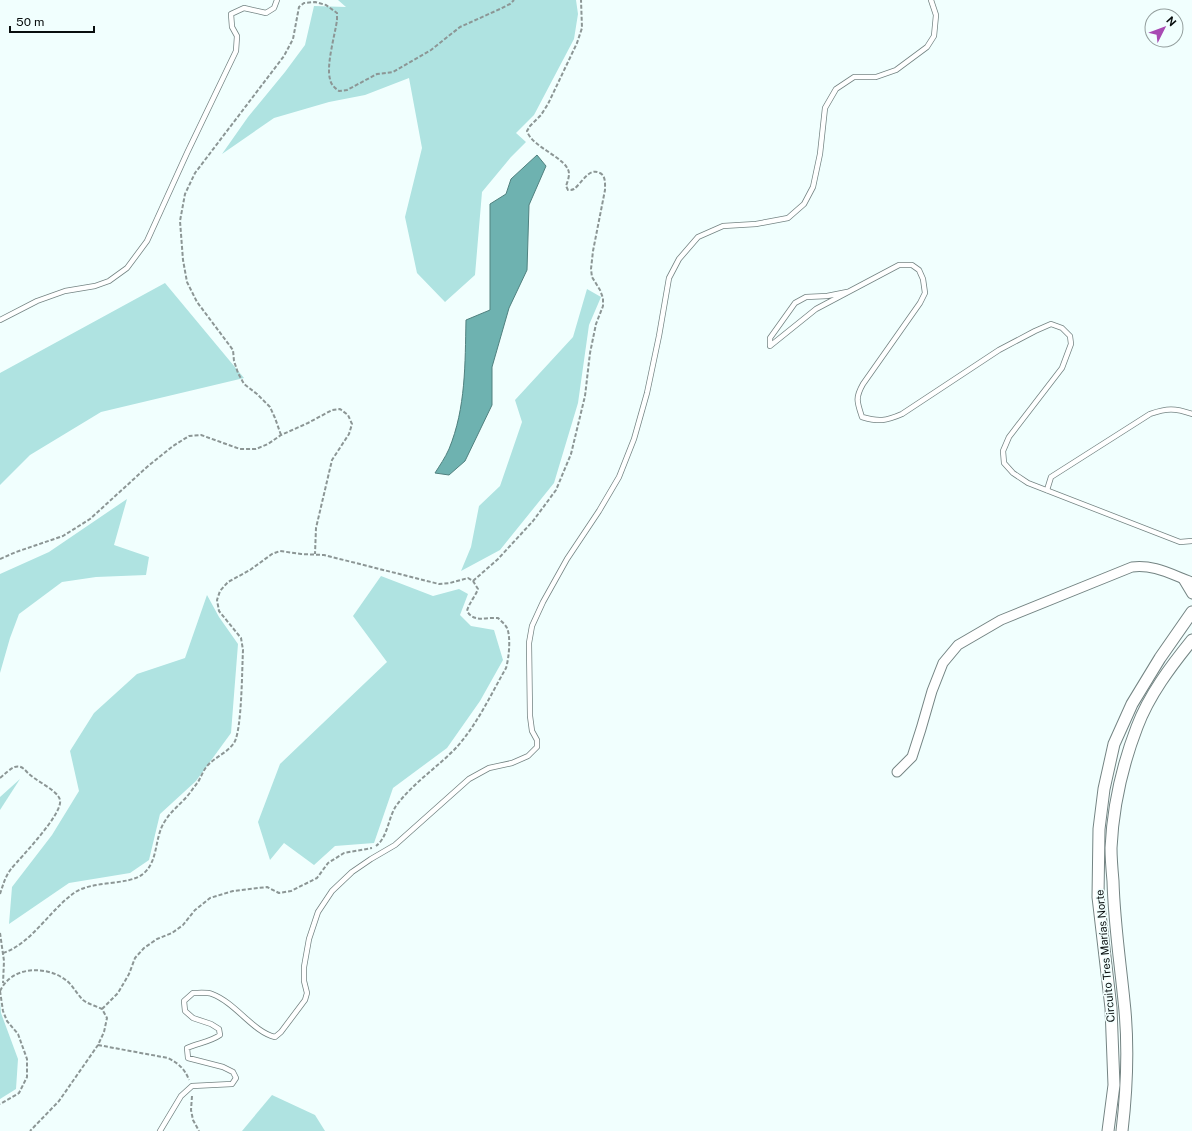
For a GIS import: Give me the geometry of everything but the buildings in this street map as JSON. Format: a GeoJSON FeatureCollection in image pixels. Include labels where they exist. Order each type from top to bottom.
{"type":"FeatureCollection","features":[{"type":"Feature","properties":{"kind":"street"},"geometry":{"type":"LineString","coordinates":[[897,772],[912,757],[932,690],[943,663],[958,645],[1000,620],[1132,567],[1143,566],[1162,570],[1192,582]]}},
{"type":"Feature","properties":{"kind":"street"},"geometry":{"type":"LineString","coordinates":[[1183,579],[1192,594]]}},
{"type":"Feature","properties":{"kind":"street","name":"Circuito Tres Marías Norte"},"geometry":{"type":"LineString","coordinates":[[1108,1131],[1114,1085],[1112,1008],[1098,897],[1099,829],[1104,789],[1114,744],[1132,704],[1160,658],[1192,612]]}},
{"type":"Feature","properties":{"kind":"street","name":"Circuito Tres Marías Norte"},"geometry":{"type":"LineString","coordinates":[[1122,1131],[1127,1093],[1127,1045],[1124,1002],[1117,949],[1111,849],[1114,810],[1123,770],[1137,726],[1154,692],[1192,640]]}},
{"type":"Feature","properties":{"kind":"street"},"geometry":{"type":"LineString","coordinates":[[1098,881],[1113,880]]}},
{"type":"Feature","properties":{"kind":"lane"},"geometry":{"type":"LineString","coordinates":[[0,320],[37,301],[65,291],[96,286],[109,281],[127,268],[147,241],[236,51],[237,36],[232,27],[231,14],[244,8],[266,14],[274,8],[277,0]]}},
{"type":"Feature","properties":{"kind":"lane"},"geometry":{"type":"LineString","coordinates":[[160,1131],[181,1096],[192,1086],[232,1084],[236,1078],[233,1072],[223,1067],[188,1058],[187,1048],[196,1044],[214,1040],[220,1035],[219,1029],[211,1024],[192,1018],[185,1011],[184,1001],[193,993],[211,994],[233,1006],[252,1024],[269,1036],[275,1037],[281,1032],[305,1000],[307,993],[304,981],[304,967],[309,939],[318,912],[332,891],[352,872],[370,859],[395,845],[469,779],[489,768],[512,764],[528,756],[537,747],[537,740],[532,730],[530,716],[529,643],[532,626],[566,558],[599,511],[619,477],[634,439],[647,393],[669,278],[679,258],[698,237],[723,226],[756,224],[788,218],[804,204],[813,187],[820,154],[826,108],[836,89],[854,77],[876,77],[896,70],[927,47],[934,36],[936,15],[931,0]]}},
{"type":"Feature","properties":{"kind":"lane"},"geometry":{"type":"LineString","coordinates":[[847,292],[827,296],[806,297],[795,302],[770,338],[770,346],[816,309],[899,265],[912,265],[919,270],[923,279],[925,292],[920,303],[863,384],[857,395],[862,417],[875,421],[888,420],[902,414],[999,350],[1035,330],[1051,324],[1062,328],[1070,336],[1071,344],[1062,368],[1009,437],[1003,451],[1004,463],[1013,473],[1028,483],[1180,542],[1192,541]]}},
{"type":"Feature","properties":{"kind":"lane"},"geometry":{"type":"LineString","coordinates":[[1047,490],[1051,477],[1150,414],[1163,410],[1178,409],[1192,414]]}},
{"type":"Feature","properties":{"kind":"path"},"geometry":{"type":"LineString","coordinates":[[281,434],[270,407],[244,384],[234,361],[233,350],[197,302],[187,282],[183,260],[180,220],[185,194],[195,173],[284,56],[293,39],[299,7],[304,3],[315,2],[326,5],[337,13],[329,65],[330,79],[333,86],[339,91],[346,90],[378,74],[393,72],[431,50],[460,27],[500,9],[510,4],[514,0]]}},
{"type":"Feature","properties":{"kind":"path"},"geometry":{"type":"LineString","coordinates":[[473,581],[498,560],[533,521],[556,490],[571,454],[585,396],[590,353],[596,324],[603,306],[603,298],[592,277],[590,269],[605,190],[605,180],[602,174],[592,172],[574,188],[568,190],[566,186],[569,173],[566,166],[534,141],[529,136],[528,132],[530,126],[541,115],[578,43],[582,28],[581,0]]}},
{"type":"Feature","properties":{"kind":"path"},"geometry":{"type":"LineString","coordinates":[[0,559],[63,536],[90,519],[147,467],[173,446],[189,436],[201,435],[240,449],[256,449],[268,444],[281,434],[308,423],[332,410],[340,409],[348,415],[352,424],[349,434],[332,460],[316,528],[315,554]]}},
{"type":"Feature","properties":{"kind":"path"},"geometry":{"type":"LineString","coordinates":[[3,953],[11,950],[26,939],[58,906],[76,892],[91,886],[133,879],[144,874],[151,863],[159,832],[165,821],[193,789],[206,767],[235,742],[238,728],[242,650],[241,638],[219,611],[217,600],[220,591],[228,582],[250,570],[272,554],[280,551],[331,557],[439,584],[450,583],[468,578],[473,581],[478,589],[476,595],[468,606],[468,611],[470,616],[480,620],[498,618],[506,627],[508,632],[509,659],[506,668],[471,730],[454,750],[407,792],[395,807],[379,844],[372,848],[344,853],[328,863],[316,878],[291,891],[279,892],[267,887],[233,891],[210,898],[195,910],[183,925],[172,933],[157,939],[144,948],[135,958],[129,974],[118,993],[102,1009]]}},
{"type":"Feature","properties":{"kind":"path"},"geometry":{"type":"LineString","coordinates":[[0,778],[12,768],[18,766],[24,768],[35,780],[57,794],[60,800],[59,808],[53,818],[11,870],[4,881],[0,894]]}},
{"type":"Feature","properties":{"kind":"path"},"geometry":{"type":"LineString","coordinates":[[0,933],[3,953],[3,984],[0,991],[3,1011],[7,1021],[18,1034],[28,1059],[27,1077],[19,1093],[0,1104]]}},
{"type":"Feature","properties":{"kind":"path"},"geometry":{"type":"LineString","coordinates":[[3,984],[12,977],[24,971],[43,971],[56,974],[66,981],[82,999],[102,1009],[106,1018],[104,1032],[98,1045],[59,1102],[30,1131]]}},
{"type":"Feature","properties":{"kind":"path"},"geometry":{"type":"LineString","coordinates":[[98,1045],[168,1058],[175,1061],[188,1076],[192,1086],[191,1110],[199,1131]]}},
{"type":"Feature","properties":{"kind":"shaded area"},"geometry":{"type":"Polygon","coordinates":[[[338,0],[576,0],[578,14],[574,39],[534,115],[516,133],[526,142],[511,157],[482,192],[475,275],[445,302],[417,273],[405,217],[422,148],[409,78],[365,95],[329,102],[274,118],[222,154],[248,117],[305,45],[314,6],[346,7],[338,0]]]}},
{"type":"Feature","properties":{"kind":"shaded area"},"geometry":{"type":"Polygon","coordinates":[[[537,155],[546,166],[529,205],[527,270],[509,308],[492,367],[492,405],[465,461],[449,475],[435,473],[449,449],[459,418],[464,385],[466,320],[490,310],[490,204],[506,194],[511,179],[537,155]]]}},
{"type":"Feature","properties":{"kind":"shaded area"},"geometry":{"type":"Polygon","coordinates":[[[165,283],[244,378],[101,412],[30,455],[0,485],[0,373],[165,283]]]}},
{"type":"Feature","properties":{"kind":"shaded area"},"geometry":{"type":"Polygon","coordinates":[[[587,289],[601,297],[589,325],[578,403],[554,483],[500,550],[461,571],[471,547],[479,506],[500,486],[522,422],[515,400],[573,337],[587,289]]]}},
{"type":"Feature","properties":{"kind":"shaded area"},"geometry":{"type":"Polygon","coordinates":[[[127,499],[114,545],[149,557],[146,575],[96,577],[62,582],[19,614],[10,638],[0,673],[0,574],[49,552],[127,499]]]}},
{"type":"Feature","properties":{"kind":"shaded area"},"geometry":{"type":"Polygon","coordinates":[[[381,576],[433,596],[459,589],[468,594],[460,615],[471,626],[494,630],[503,660],[480,701],[447,748],[393,788],[374,843],[335,846],[314,865],[284,843],[270,860],[258,822],[280,764],[387,662],[353,616],[381,576]]]}},
{"type":"Feature","properties":{"kind":"shaded area"},"geometry":{"type":"Polygon","coordinates":[[[207,595],[219,617],[238,644],[231,733],[196,781],[160,814],[149,860],[130,873],[69,883],[9,924],[12,887],[52,835],[79,791],[70,751],[94,713],[137,674],[185,658],[207,595]]]}},
{"type":"Feature","properties":{"kind":"shaded area"},"geometry":{"type":"Polygon","coordinates":[[[20,779],[0,810],[0,797],[20,779]]]}},
{"type":"Feature","properties":{"kind":"shaded area"},"geometry":{"type":"Polygon","coordinates":[[[0,1002],[1,1013],[18,1059],[16,1089],[0,1099],[0,1002]]]}},
{"type":"Feature","properties":{"kind":"shaded area"},"geometry":{"type":"Polygon","coordinates":[[[272,1095],[315,1115],[325,1131],[242,1131],[272,1095]]]}}]}
